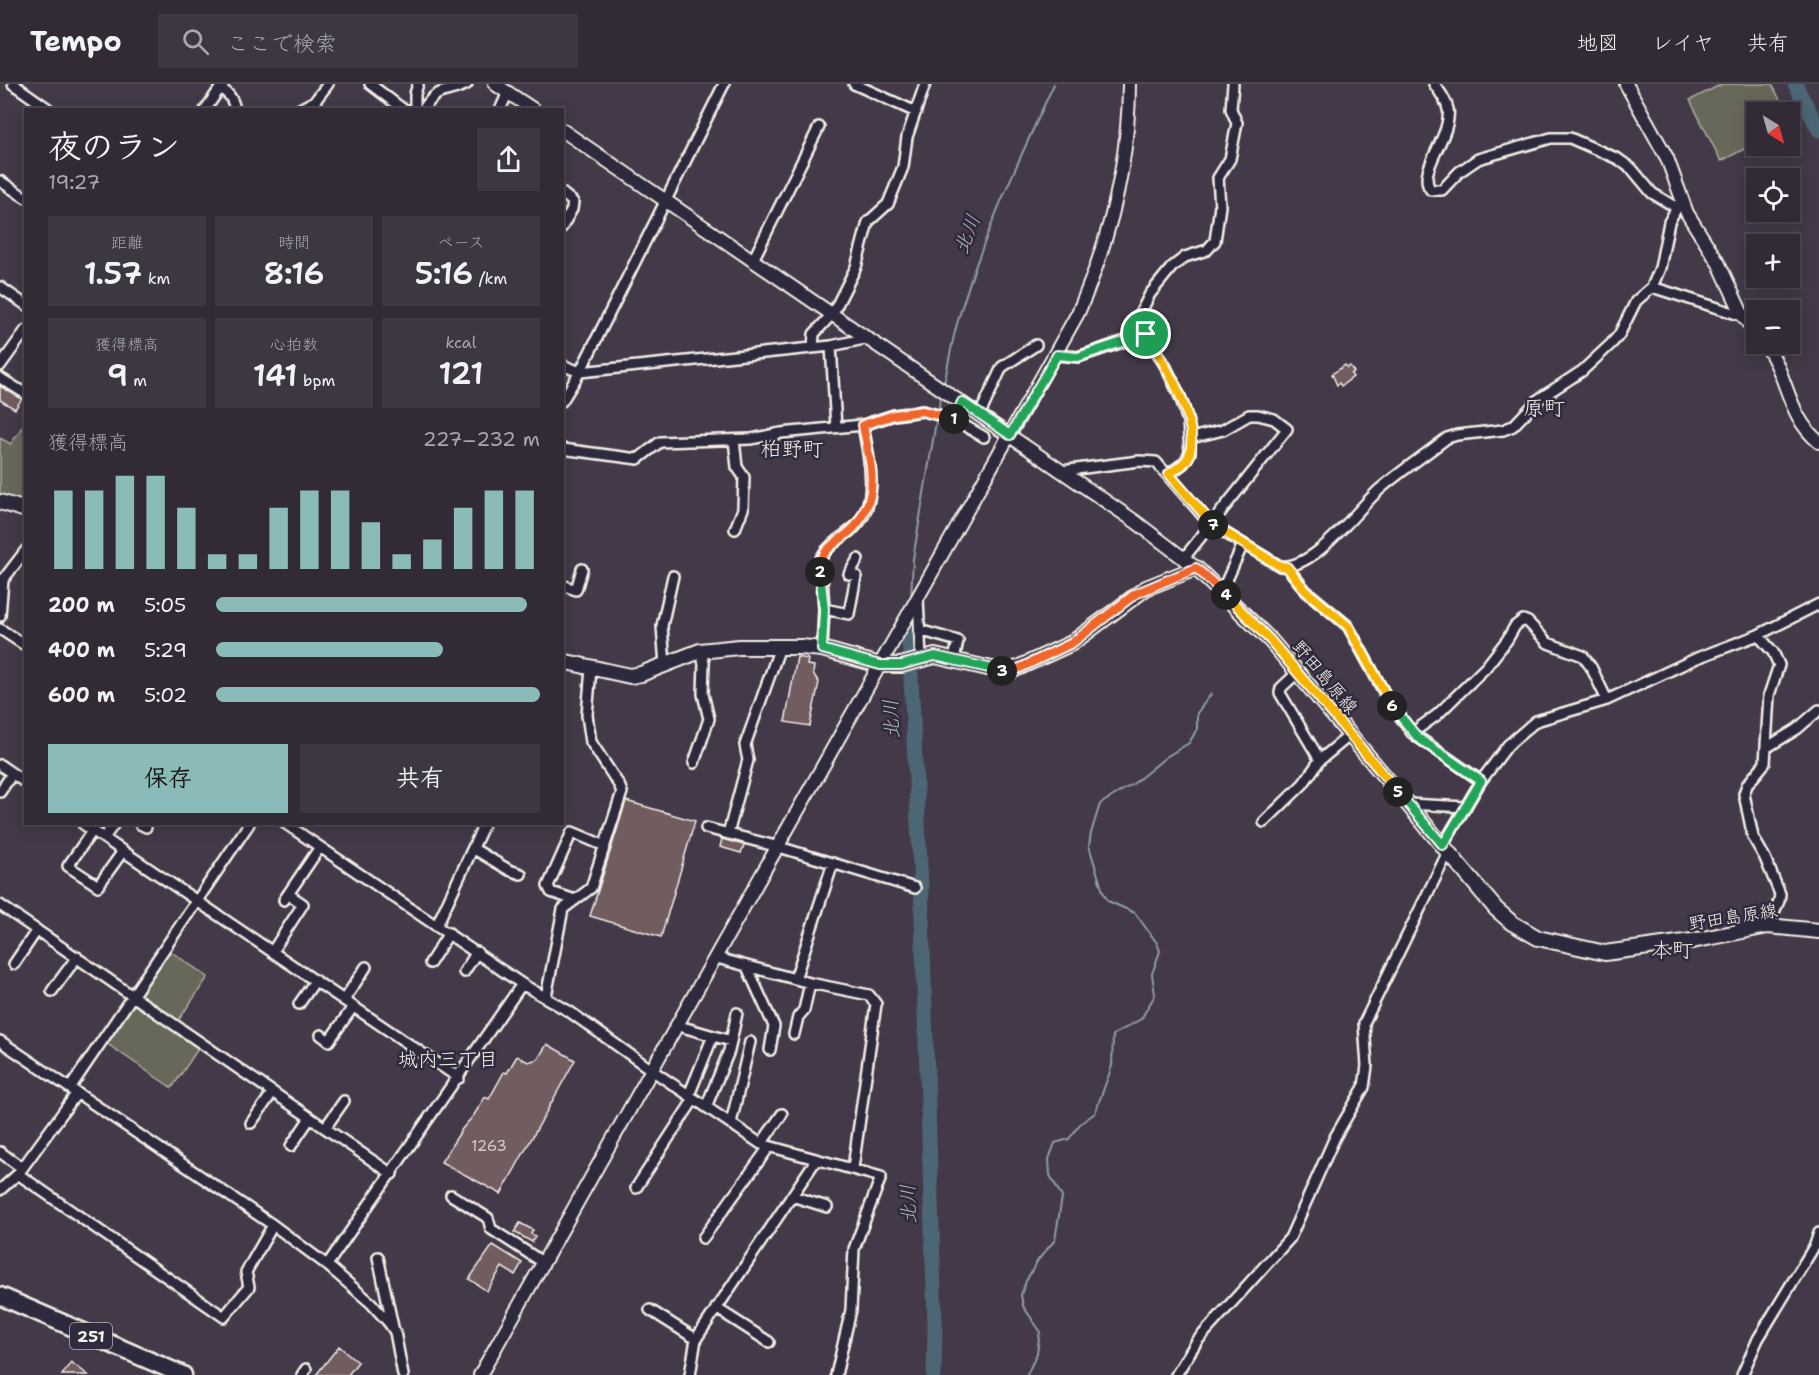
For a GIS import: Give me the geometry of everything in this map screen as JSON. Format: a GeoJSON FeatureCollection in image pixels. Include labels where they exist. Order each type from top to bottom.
{"type":"FeatureCollection","features":[{"type":"Feature","properties":{"kind":"highway","name":"251"},"geometry":{"type":"LineString","coordinates":[[0,1296],[183,1375]]}},
{"type":"Feature","properties":{"kind":"main road"},"geometry":{"type":"LineString","coordinates":[[0,502],[24,509]]}},
{"type":"Feature","properties":{"kind":"main road"},"geometry":{"type":"LineString","coordinates":[[564,662],[630,676],[700,651],[739,647],[780,647],[822,649],[880,665],[935,656],[1005,672],[1018,669],[1080,638],[1146,588],[1196,568]]}},
{"type":"Feature","properties":{"kind":"main road","name":"野田島原線"},"geometry":{"type":"LineString","coordinates":[[1196,568],[1222,591],[1298,672],[1496,909],[1512,923],[1538,938],[1605,953],[1634,950],[1767,926],[1819,931]]}},
{"type":"Feature","properties":{"kind":"street"},"geometry":{"type":"LineString","coordinates":[[13,84],[47,108]]}},
{"type":"Feature","properties":{"kind":"street"},"geometry":{"type":"LineString","coordinates":[[301,108],[315,100],[328,84]]}},
{"type":"Feature","properties":{"kind":"street"},"geometry":{"type":"LineString","coordinates":[[370,84],[401,108]]}},
{"type":"Feature","properties":{"kind":"street"},"geometry":{"type":"LineString","coordinates":[[415,108],[418,84]]}},
{"type":"Feature","properties":{"kind":"street"},"geometry":{"type":"LineString","coordinates":[[424,108],[437,91],[466,84]]}},
{"type":"Feature","properties":{"kind":"street"},"geometry":{"type":"LineString","coordinates":[[495,84],[531,108]]}},
{"type":"Feature","properties":{"kind":"street"},"geometry":{"type":"LineString","coordinates":[[564,398],[580,372],[724,84]]}},
{"type":"Feature","properties":{"kind":"street"},"geometry":{"type":"LineString","coordinates":[[854,84],[916,112]]}},
{"type":"Feature","properties":{"kind":"street"},"geometry":{"type":"LineString","coordinates":[[813,347],[814,334],[833,314],[856,267],[868,222],[888,204],[903,166],[907,137],[925,84]]}},
{"type":"Feature","properties":{"kind":"street"},"geometry":{"type":"LineString","coordinates":[[480,1375],[1057,355],[1094,278],[1111,225],[1124,159],[1129,84]]}},
{"type":"Feature","properties":{"kind":"street"},"geometry":{"type":"LineString","coordinates":[[1169,474],[1188,459],[1191,438],[1182,399],[1142,327],[1141,312],[1150,294],[1178,262],[1208,249],[1215,241],[1220,206],[1218,178],[1230,159],[1237,123],[1231,109],[1233,84]]}},
{"type":"Feature","properties":{"kind":"street"},"geometry":{"type":"LineString","coordinates":[[1434,84],[1444,99],[1449,119],[1444,138],[1426,174],[1425,181],[1431,190],[1442,190],[1459,172],[1478,159],[1551,138],[1564,137],[1626,164],[1645,188],[1679,204],[1719,264],[1746,320]]}},
{"type":"Feature","properties":{"kind":"street"},"geometry":{"type":"LineString","coordinates":[[1061,471],[1139,460],[1156,462],[1169,474],[1210,524],[1280,566],[1287,567],[1308,557],[1340,533],[1379,490],[1447,438],[1503,430],[1513,426],[1539,399],[1582,371],[1611,344],[1619,335],[1636,301],[1652,287],[1660,268],[1669,222],[1679,204],[1667,158],[1626,84]]}},
{"type":"Feature","properties":{"kind":"street"},"geometry":{"type":"LineString","coordinates":[[206,108],[221,86],[234,101],[235,108]]}},
{"type":"Feature","properties":{"kind":"street"},"geometry":{"type":"LineString","coordinates":[[501,108],[508,92]]}},
{"type":"Feature","properties":{"kind":"street"},"geometry":{"type":"LineString","coordinates":[[753,260],[819,127]]}},
{"type":"Feature","properties":{"kind":"street"},"geometry":{"type":"LineString","coordinates":[[564,131],[980,414],[1196,568]]}},
{"type":"Feature","properties":{"kind":"street"},"geometry":{"type":"LineString","coordinates":[[0,181],[24,197]]}},
{"type":"Feature","properties":{"kind":"street"},"geometry":{"type":"LineString","coordinates":[[564,195],[573,202],[564,223]]}},
{"type":"Feature","properties":{"kind":"street"},"geometry":{"type":"LineString","coordinates":[[0,287],[24,304]]}},
{"type":"Feature","properties":{"kind":"street"},"geometry":{"type":"LineString","coordinates":[[1652,287],[1743,316]]}},
{"type":"Feature","properties":{"kind":"street"},"geometry":{"type":"LineString","coordinates":[[0,366],[24,333]]}},
{"type":"Feature","properties":{"kind":"street"},"geometry":{"type":"LineString","coordinates":[[1057,355],[1078,357],[1146,334]]}},
{"type":"Feature","properties":{"kind":"street"},"geometry":{"type":"LineString","coordinates":[[564,366],[580,372],[831,346],[869,338]]}},
{"type":"Feature","properties":{"kind":"street"},"geometry":{"type":"LineString","coordinates":[[980,414],[1002,367],[1036,345]]}},
{"type":"Feature","properties":{"kind":"street"},"geometry":{"type":"LineString","coordinates":[[831,346],[836,427]]}},
{"type":"Feature","properties":{"kind":"street"},"geometry":{"type":"LineString","coordinates":[[1771,354],[1779,366],[1794,411],[1801,423],[1819,442]]}},
{"type":"Feature","properties":{"kind":"street"},"geometry":{"type":"LineString","coordinates":[[0,378],[24,393]]}},
{"type":"Feature","properties":{"kind":"street"},"geometry":{"type":"LineString","coordinates":[[950,418],[957,399]]}},
{"type":"Feature","properties":{"kind":"street"},"geometry":{"type":"LineString","coordinates":[[564,448],[638,459],[660,442],[734,440],[863,425],[894,415],[922,411],[950,418],[984,437]]}},
{"type":"Feature","properties":{"kind":"street"},"geometry":{"type":"LineString","coordinates":[[1184,558],[1287,429],[1274,419],[1258,415],[1249,416],[1223,430],[1191,438]]}},
{"type":"Feature","properties":{"kind":"street"},"geometry":{"type":"LineString","coordinates":[[822,649],[824,609],[821,558],[825,551],[858,522],[868,502],[872,487],[863,425]]}},
{"type":"Feature","properties":{"kind":"street"},"geometry":{"type":"LineString","coordinates":[[734,440],[737,467],[744,477],[742,509],[735,529]]}},
{"type":"Feature","properties":{"kind":"street"},"geometry":{"type":"LineString","coordinates":[[1222,591],[1243,544]]}},
{"type":"Feature","properties":{"kind":"street"},"geometry":{"type":"LineString","coordinates":[[0,616],[3,580],[24,553]]}},
{"type":"Feature","properties":{"kind":"street"},"geometry":{"type":"LineString","coordinates":[[824,609],[849,614],[856,576],[849,574],[858,559]]}},
{"type":"Feature","properties":{"kind":"street"},"geometry":{"type":"LineString","coordinates":[[1287,567],[1306,591],[1348,626],[1387,698],[1413,733],[1481,781]]}},
{"type":"Feature","properties":{"kind":"street"},"geometry":{"type":"LineString","coordinates":[[564,586],[576,590],[582,569]]}},
{"type":"Feature","properties":{"kind":"street"},"geometry":{"type":"LineString","coordinates":[[665,665],[662,626],[673,576]]}},
{"type":"Feature","properties":{"kind":"street"},"geometry":{"type":"LineString","coordinates":[[914,660],[921,640],[917,599]]}},
{"type":"Feature","properties":{"kind":"street"},"geometry":{"type":"LineString","coordinates":[[1176,1375],[1197,1341],[1290,1238],[1335,1137],[1364,1087],[1367,1066],[1364,1023],[1466,807],[1481,781],[1508,745],[1536,721],[1607,700],[1697,658],[1758,635],[1819,604]]}},
{"type":"Feature","properties":{"kind":"street"},"geometry":{"type":"LineString","coordinates":[[1413,733],[1437,715],[1486,667],[1508,640],[1515,626],[1523,620],[1528,622],[1548,643],[1583,656],[1607,700]]}},
{"type":"Feature","properties":{"kind":"street"},"geometry":{"type":"LineString","coordinates":[[0,628],[24,645]]}},
{"type":"Feature","properties":{"kind":"street"},"geometry":{"type":"LineString","coordinates":[[919,630],[958,641],[954,660]]}},
{"type":"Feature","properties":{"kind":"street"},"geometry":{"type":"LineString","coordinates":[[1758,635],[1773,652],[1779,665],[1769,695],[1765,763],[1747,785],[1744,794],[1753,837],[1765,858],[1780,894],[1767,926]]}},
{"type":"Feature","properties":{"kind":"street"},"geometry":{"type":"LineString","coordinates":[[728,834],[748,760],[745,745],[780,647]]}},
{"type":"Feature","properties":{"kind":"street"},"geometry":{"type":"LineString","coordinates":[[694,763],[710,719],[703,694],[704,663],[700,651]]}},
{"type":"Feature","properties":{"kind":"street"},"geometry":{"type":"LineString","coordinates":[[546,997],[563,909],[591,888],[622,792],[591,742],[587,715],[591,669]]}},
{"type":"Feature","properties":{"kind":"street"},"geometry":{"type":"LineString","coordinates":[[1298,672],[1281,688],[1280,693],[1320,760]]}},
{"type":"Feature","properties":{"kind":"street"},"geometry":{"type":"LineString","coordinates":[[1766,748],[1792,733],[1819,710]]}},
{"type":"Feature","properties":{"kind":"street"},"geometry":{"type":"LineString","coordinates":[[1264,822],[1303,784],[1320,760],[1350,735]]}},
{"type":"Feature","properties":{"kind":"street"},"geometry":{"type":"LineString","coordinates":[[0,765],[24,782]]}},
{"type":"Feature","properties":{"kind":"street"},"geometry":{"type":"LineString","coordinates":[[0,792],[12,774]]}},
{"type":"Feature","properties":{"kind":"street"},"geometry":{"type":"LineString","coordinates":[[1408,804],[1466,807]]}},
{"type":"Feature","properties":{"kind":"street"},"geometry":{"type":"LineString","coordinates":[[86,825],[459,1078]]}},
{"type":"Feature","properties":{"kind":"street"},"geometry":{"type":"LineString","coordinates":[[104,838],[113,825]]}},
{"type":"Feature","properties":{"kind":"street"},"geometry":{"type":"LineString","coordinates":[[0,1190],[20,1171],[196,901],[248,825]]}},
{"type":"Feature","properties":{"kind":"street"},"geometry":{"type":"LineString","coordinates":[[287,825],[765,1145],[880,1177],[854,1249],[851,1310],[836,1375]]}},
{"type":"Feature","properties":{"kind":"street"},"geometry":{"type":"LineString","coordinates":[[437,925],[484,825]]}},
{"type":"Feature","properties":{"kind":"street"},"geometry":{"type":"LineString","coordinates":[[706,828],[915,888]]}},
{"type":"Feature","properties":{"kind":"street"},"geometry":{"type":"LineString","coordinates":[[93,830],[68,866],[98,886],[123,850]]}},
{"type":"Feature","properties":{"kind":"street"},"geometry":{"type":"LineString","coordinates":[[575,900],[551,892],[548,886],[572,832],[605,846]]}},
{"type":"Feature","properties":{"kind":"street"},"geometry":{"type":"LineString","coordinates":[[272,952],[303,904],[286,897],[320,847]]}},
{"type":"Feature","properties":{"kind":"street"},"geometry":{"type":"LineString","coordinates":[[474,849],[508,870],[521,874]]}},
{"type":"Feature","properties":{"kind":"street"},"geometry":{"type":"LineString","coordinates":[[795,979],[833,863]]}},
{"type":"Feature","properties":{"kind":"street"},"geometry":{"type":"LineString","coordinates":[[0,905],[392,1174]]}},
{"type":"Feature","properties":{"kind":"street"},"geometry":{"type":"LineString","coordinates":[[14,964],[37,930]]}},
{"type":"Feature","properties":{"kind":"street"},"geometry":{"type":"LineString","coordinates":[[430,963],[449,933]]}},
{"type":"Feature","properties":{"kind":"street"},"geometry":{"type":"LineString","coordinates":[[464,972],[477,952]]}},
{"type":"Feature","properties":{"kind":"street"},"geometry":{"type":"LineString","coordinates":[[52,991],[77,957]]}},
{"type":"Feature","properties":{"kind":"street"},"geometry":{"type":"LineString","coordinates":[[717,958],[810,983],[869,995],[876,1004],[853,1168]]}},
{"type":"Feature","properties":{"kind":"street"},"geometry":{"type":"LineString","coordinates":[[344,1000],[366,967]]}},
{"type":"Feature","properties":{"kind":"street"},"geometry":{"type":"LineString","coordinates":[[747,967],[774,1026],[770,1050]]}},
{"type":"Feature","properties":{"kind":"street"},"geometry":{"type":"LineString","coordinates":[[299,1004],[315,981]]}},
{"type":"Feature","properties":{"kind":"street"},"geometry":{"type":"LineString","coordinates":[[794,1034],[798,1017],[804,1010],[810,983]]}},
{"type":"Feature","properties":{"kind":"street"},"geometry":{"type":"LineString","coordinates":[[327,1266],[522,984]]}},
{"type":"Feature","properties":{"kind":"street"},"geometry":{"type":"LineString","coordinates":[[329,1041],[353,1006]]}},
{"type":"Feature","properties":{"kind":"street"},"geometry":{"type":"LineString","coordinates":[[706,1107],[731,1041],[737,1013]]}},
{"type":"Feature","properties":{"kind":"street"},"geometry":{"type":"LineString","coordinates":[[679,1026],[731,1041]]}},
{"type":"Feature","properties":{"kind":"street"},"geometry":{"type":"LineString","coordinates":[[636,1188],[691,1097],[712,1036]]}},
{"type":"Feature","properties":{"kind":"street"},"geometry":{"type":"LineString","coordinates":[[0,1041],[273,1225],[372,1303],[394,1332]]}},
{"type":"Feature","properties":{"kind":"street"},"geometry":{"type":"LineString","coordinates":[[731,1123],[750,1042]]}},
{"type":"Feature","properties":{"kind":"street"},"geometry":{"type":"LineString","coordinates":[[251,1123],[273,1092]]}},
{"type":"Feature","properties":{"kind":"street"},"geometry":{"type":"LineString","coordinates":[[325,1128],[344,1101]]}},
{"type":"Feature","properties":{"kind":"street"},"geometry":{"type":"LineString","coordinates":[[703,1238],[765,1145],[782,1114]]}},
{"type":"Feature","properties":{"kind":"street"},"geometry":{"type":"LineString","coordinates":[[291,1146],[310,1118]]}},
{"type":"Feature","properties":{"kind":"street"},"geometry":{"type":"LineString","coordinates":[[0,1152],[20,1171],[224,1317],[249,1287],[246,1272],[273,1225]]}},
{"type":"Feature","properties":{"kind":"street"},"geometry":{"type":"LineString","coordinates":[[690,1375],[696,1339],[816,1160]]}},
{"type":"Feature","properties":{"kind":"street"},"geometry":{"type":"LineString","coordinates":[[451,1195],[488,1218],[490,1228],[544,1263]]}},
{"type":"Feature","properties":{"kind":"street"},"geometry":{"type":"LineString","coordinates":[[792,1196],[827,1207]]}},
{"type":"Feature","properties":{"kind":"street"},"geometry":{"type":"LineString","coordinates":[[1742,1375],[1758,1339],[1815,1245],[1819,1233]]}},
{"type":"Feature","properties":{"kind":"street"},"geometry":{"type":"LineString","coordinates":[[378,1257],[403,1375]]}},
{"type":"Feature","properties":{"kind":"street"},"geometry":{"type":"LineString","coordinates":[[716,1308],[769,1342]]}},
{"type":"Feature","properties":{"kind":"street"},"geometry":{"type":"LineString","coordinates":[[650,1310],[696,1339]]}},
{"type":"Feature","properties":{"kind":"green space"},"geometry":{"type":"Polygon","coordinates":[[[1722,84],[1772,84],[1781,102],[1746,102],[1746,148],[1721,161],[1690,100],[1722,84]]]}},
{"type":"Feature","properties":{"kind":"green space"},"geometry":{"type":"Polygon","coordinates":[[[24,424],[24,505],[0,498],[0,438],[11,444],[24,424]]]}},
{"type":"Feature","properties":{"kind":"green space"},"geometry":{"type":"Polygon","coordinates":[[[170,951],[208,977],[178,1021],[140,994],[170,951]]]}},
{"type":"Feature","properties":{"kind":"green space"},"geometry":{"type":"Polygon","coordinates":[[[135,1002],[200,1046],[172,1088],[106,1043],[135,1002]]]}},
{"type":"Feature","properties":{"kind":"building"},"geometry":{"type":"Polygon","coordinates":[[[1345,365],[1347,368],[1350,366],[1354,372],[1351,374],[1353,377],[1341,386],[1339,383],[1337,385],[1332,374],[1345,365]]]}},
{"type":"Feature","properties":{"kind":"building"},"geometry":{"type":"Polygon","coordinates":[[[0,386],[22,399],[15,409],[0,400],[0,386]]]}},
{"type":"Feature","properties":{"kind":"building"},"geometry":{"type":"Polygon","coordinates":[[[797,657],[808,659],[807,665],[814,666],[813,674],[819,682],[810,726],[785,722],[797,657]]]}},
{"type":"Feature","properties":{"kind":"building"},"geometry":{"type":"Polygon","coordinates":[[[626,801],[695,821],[661,937],[590,916],[626,801]]]}},
{"type":"Feature","properties":{"kind":"building"},"geometry":{"type":"Polygon","coordinates":[[[722,839],[744,845],[741,853],[720,847],[722,839]]]}},
{"type":"Feature","properties":{"kind":"building"},"geometry":{"type":"Polygon","coordinates":[[[547,1044],[575,1060],[501,1194],[441,1162],[485,1097],[489,1099],[504,1072],[507,1073],[517,1056],[528,1062],[538,1059],[547,1044]]]}},
{"type":"Feature","properties":{"kind":"building"},"geometry":{"type":"Polygon","coordinates":[[[520,1223],[533,1230],[531,1234],[535,1236],[532,1242],[514,1232],[520,1223]]]}},
{"type":"Feature","properties":{"kind":"building"},"geometry":{"type":"Polygon","coordinates":[[[493,1245],[522,1263],[515,1275],[502,1267],[487,1291],[469,1279],[493,1245]]]}},
{"type":"Feature","properties":{"kind":"building"},"geometry":{"type":"Polygon","coordinates":[[[339,1346],[358,1362],[348,1375],[316,1375],[339,1346]]]}},
{"type":"Feature","properties":{"kind":"building"},"geometry":{"type":"Polygon","coordinates":[[[71,1362],[88,1375],[62,1375],[71,1362]]]}},
{"type":"Feature","properties":{"kind":"waterway","name":"北川"},"geometry":{"type":"LineString","coordinates":[[944,384],[952,342],[968,287],[1002,199],[1054,84]]}},
{"type":"Feature","properties":{"kind":"waterway"},"geometry":{"type":"LineString","coordinates":[[1795,84],[1819,130]]}},
{"type":"Feature","properties":{"kind":"waterway","name":"北川"},"geometry":{"type":"LineString","coordinates":[[938,411],[941,396]]}},
{"type":"Feature","properties":{"kind":"waterway","name":"北川"},"geometry":{"type":"LineString","coordinates":[[911,598],[913,559],[937,416]]}},
{"type":"Feature","properties":{"kind":"waterway","name":"北川"},"geometry":{"type":"LineString","coordinates":[[909,636],[910,621]]}},
{"type":"Feature","properties":{"kind":"waterway","name":"北川"},"geometry":{"type":"LineString","coordinates":[[909,636],[921,886],[935,1324],[934,1375]]}},
{"type":"Feature","properties":{"kind":"waterway"},"geometry":{"type":"LineString","coordinates":[[1027,1375],[1037,1353],[1040,1331],[1023,1306],[1021,1295],[1038,1260],[1055,1240],[1062,1197],[1050,1175],[1049,1159],[1055,1143],[1069,1139],[1080,1124],[1095,1113],[1112,1066],[1113,1035],[1141,1019],[1155,995],[1152,974],[1160,951],[1157,943],[1135,913],[1108,901],[1089,846],[1091,833],[1100,804],[1133,784],[1166,757],[1189,743],[1197,729],[1197,713],[1211,694]]}},
{"type":"Feature","properties":{"kind":"district","name":"原町"},"geometry":{"type":"Point","coordinates":[1544,408]}},
{"type":"Feature","properties":{"kind":"district","name":"柏野町"},"geometry":{"type":"Point","coordinates":[792,449]}},
{"type":"Feature","properties":{"kind":"district","name":"本町"},"geometry":{"type":"Point","coordinates":[1672,950]}},
{"type":"Feature","properties":{"kind":"district","name":"城内三丁目"},"geometry":{"type":"Point","coordinates":[448,1059]}},
{"type":"Feature","properties":{"kind":"route"},"geometry":{"type":"LineString","coordinates":[[1146,334],[1182,399],[1191,438],[1188,459],[1169,474],[1210,524],[1280,566],[1287,567],[1306,591],[1337,615],[1355,635],[1400,719],[1418,738],[1481,781],[1443,845],[1271,641],[1196,568],[1135,594],[1072,643],[1011,671],[1005,672],[935,656],[901,665],[880,665],[822,649],[824,609],[819,564],[825,551],[856,526],[868,502],[872,487],[863,425],[894,415],[922,411],[953,419],[962,402],[1010,435],[1057,355],[1078,357],[1146,334]]}}]}
